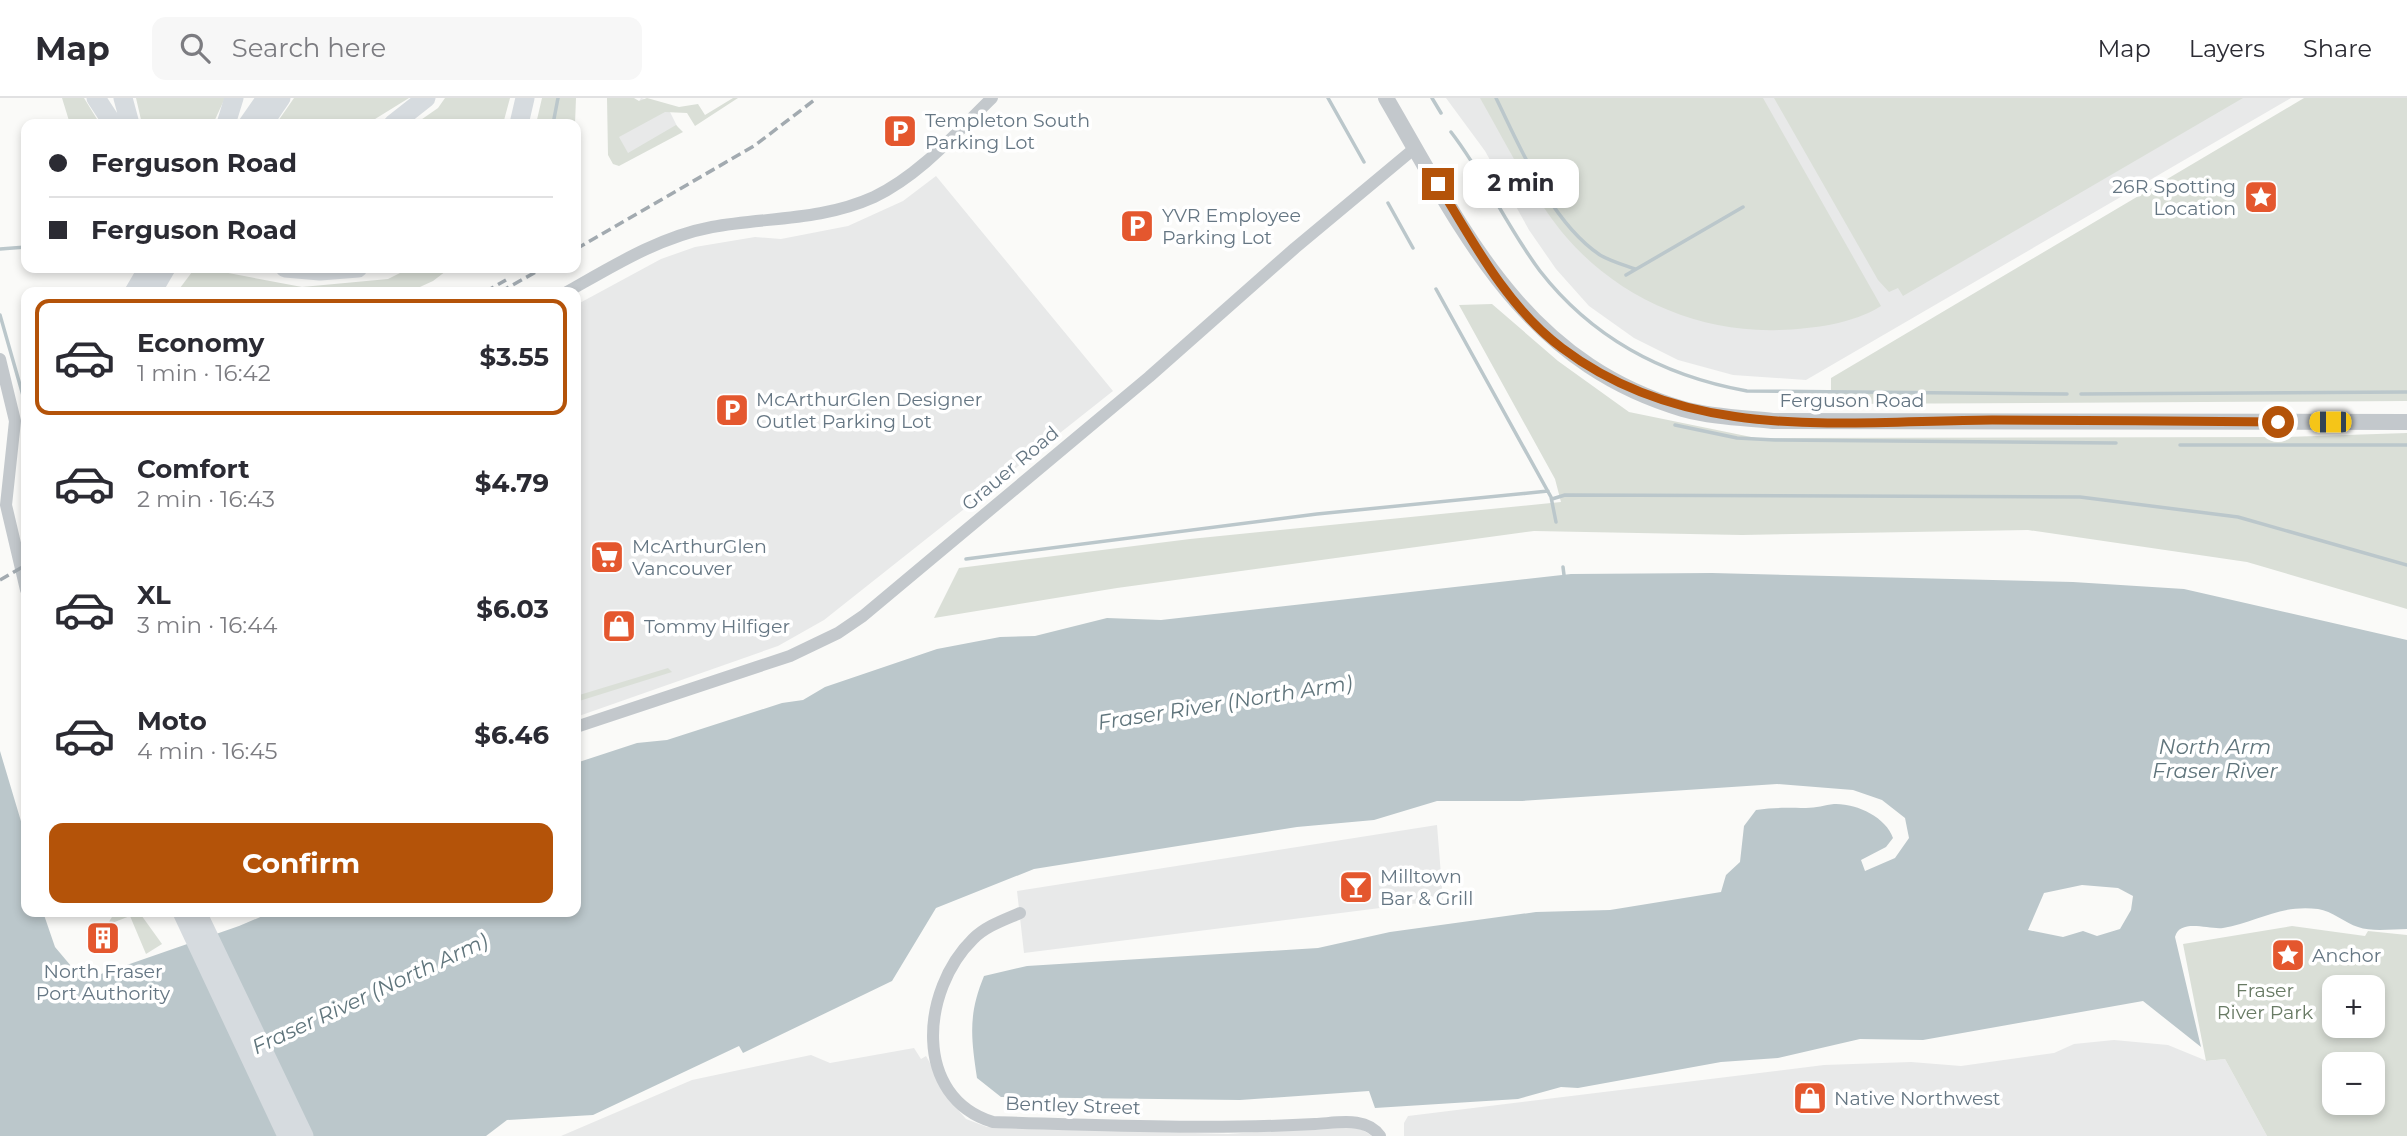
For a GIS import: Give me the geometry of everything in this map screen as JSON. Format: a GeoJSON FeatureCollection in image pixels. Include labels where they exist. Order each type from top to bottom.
{"type":"FeatureCollection","features":[{"type":"Feature","properties":{"kind":"main road"},"geometry":{"type":"LineString","coordinates":[[96,98],[110,119]]}},
{"type":"Feature","properties":{"kind":"main road"},"geometry":{"type":"LineString","coordinates":[[123,98],[129,119]]}},
{"type":"Feature","properties":{"kind":"main road"},"geometry":{"type":"LineString","coordinates":[[228,119],[234,98]]}},
{"type":"Feature","properties":{"kind":"main road"},"geometry":{"type":"LineString","coordinates":[[251,119],[266,98]]}},
{"type":"Feature","properties":{"kind":"main road"},"geometry":{"type":"LineString","coordinates":[[266,119],[281,98]]}},
{"type":"Feature","properties":{"kind":"main road"},"geometry":{"type":"LineString","coordinates":[[399,119],[426,98]]}},
{"type":"Feature","properties":{"kind":"main road"},"geometry":{"type":"LineString","coordinates":[[520,119],[525,98]]}},
{"type":"Feature","properties":{"kind":"main road"},"geometry":{"type":"LineString","coordinates":[[184,917],[287,1136]]}},
{"type":"Feature","properties":{"kind":"main road"},"geometry":{"type":"LineString","coordinates":[[199,917],[304,1136]]}},
{"type":"Feature","properties":{"kind":"street"},"geometry":{"type":"LineString","coordinates":[[576,287],[634,254],[677,235],[714,227],[834,212],[874,197],[917,169],[992,98]]}},
{"type":"Feature","properties":{"kind":"street","name":"Ferguson Road"},"geometry":{"type":"LineString","coordinates":[[1386,98],[1490,269],[1532,321],[1561,348],[1621,386],[1685,409],[1773,421],[2407,422]]}},
{"type":"Feature","properties":{"kind":"street","name":"Grauer Road"},"geometry":{"type":"LineString","coordinates":[[581,725],[790,656],[855,621],[1149,377],[1295,248],[1415,148]]}},
{"type":"Feature","properties":{"kind":"street"},"geometry":{"type":"LineString","coordinates":[[0,359],[15,421],[6,505],[21,566]]}},
{"type":"Feature","properties":{"kind":"street","name":"Bentley Street"},"geometry":{"type":"LineString","coordinates":[[1020,913],[989,927],[973,939],[940,988],[932,1035],[940,1075],[954,1099],[971,1115],[993,1122],[1221,1129],[1351,1122],[1375,1129],[1380,1136]]}},
{"type":"Feature","properties":{"kind":"shaded area"},"geometry":{"type":"Polygon","coordinates":[[[641,98],[667,106],[678,128],[618,161],[616,120],[634,110],[641,98]]]}},
{"type":"Feature","properties":{"kind":"shaded area"},"geometry":{"type":"Polygon","coordinates":[[[1446,98],[2291,98],[1806,380],[1733,375],[1678,360],[1634,338],[1589,306],[1556,269],[1529,230],[1485,151],[1446,98]]]}},
{"type":"Feature","properties":{"kind":"shaded area","name":"McArthurGlen Designer Outlet Parking Lot"},"geometry":{"type":"Polygon","coordinates":[[[936,176],[1113,391],[824,620],[778,646],[581,715],[581,302],[661,259],[695,247],[755,237],[781,239],[848,226],[903,201],[936,176]]]}},
{"type":"Feature","properties":{"kind":"shaded area"},"geometry":{"type":"Polygon","coordinates":[[[1437,825],[1443,900],[1024,953],[1017,891],[1437,825]]]}},
{"type":"Feature","properties":{"kind":"shaded area"},"geometry":{"type":"Polygon","coordinates":[[[2114,1040],[2168,1045],[2207,1061],[2225,1059],[2267,1136],[1404,1136],[1404,1123],[1408,1116],[1824,1065],[1911,1062],[1961,1066],[2054,1053],[2074,1044],[2114,1040]]]}},
{"type":"Feature","properties":{"kind":"shaded area"},"geometry":{"type":"Polygon","coordinates":[[[914,1048],[921,1059],[926,1056],[953,1104],[966,1119],[987,1127],[1228,1134],[1344,1126],[1361,1129],[1372,1136],[561,1136],[692,1080],[811,1055],[830,1063],[914,1048]]]}},
{"type":"Feature","properties":{"kind":"green space"},"geometry":{"type":"Polygon","coordinates":[[[62,98],[84,98],[97,119],[68,119],[62,98]]]}},
{"type":"Feature","properties":{"kind":"green space"},"geometry":{"type":"Polygon","coordinates":[[[136,98],[225,98],[215,119],[141,119],[136,98]]]}},
{"type":"Feature","properties":{"kind":"green space"},"geometry":{"type":"Polygon","coordinates":[[[294,98],[409,98],[375,119],[279,119],[294,98]]]}},
{"type":"Feature","properties":{"kind":"green space"},"geometry":{"type":"Polygon","coordinates":[[[445,98],[510,98],[504,119],[422,119],[438,108],[445,98]]]}},
{"type":"Feature","properties":{"kind":"green space"},"geometry":{"type":"Polygon","coordinates":[[[542,98],[576,98],[575,119],[537,119],[542,98]]]}},
{"type":"Feature","properties":{"kind":"green space"},"geometry":{"type":"Polygon","coordinates":[[[607,98],[634,98],[639,101],[647,98],[679,107],[698,104],[705,115],[733,98],[738,98],[695,126],[687,113],[665,112],[619,137],[628,153],[676,125],[683,132],[619,166],[613,164],[608,155],[607,98]]]}},
{"type":"Feature","properties":{"kind":"green space"},"geometry":{"type":"Polygon","coordinates":[[[1480,98],[1763,98],[1881,306],[1858,317],[1832,324],[1779,330],[1719,325],[1662,308],[1611,278],[1567,238],[1520,170],[1480,98]]]}},
{"type":"Feature","properties":{"kind":"green space"},"geometry":{"type":"Polygon","coordinates":[[[1774,98],[2243,98],[1903,296],[1898,288],[1889,292],[1878,280],[1774,98]]]}},
{"type":"Feature","properties":{"kind":"green space"},"geometry":{"type":"Polygon","coordinates":[[[2304,98],[2407,98],[2407,401],[1831,404],[1831,378],[2304,98]]]}},
{"type":"Feature","properties":{"kind":"green space"},"geometry":{"type":"Polygon","coordinates":[[[191,273],[228,273],[302,287],[181,287],[191,273]]]}},
{"type":"Feature","properties":{"kind":"green space"},"geometry":{"type":"Polygon","coordinates":[[[400,273],[443,273],[420,287],[302,287],[388,279],[400,273]]]}},
{"type":"Feature","properties":{"kind":"green space"},"geometry":{"type":"Polygon","coordinates":[[[1492,304],[1558,361],[1629,412],[1756,438],[2286,437],[2407,433],[2407,609],[2247,562],[2028,530],[1742,535],[1534,531],[1117,588],[934,618],[959,568],[1190,539],[1561,502],[1555,479],[1459,305],[1492,304]]]}},
{"type":"Feature","properties":{"kind":"green space"},"geometry":{"type":"Polygon","coordinates":[[[668,668],[672,672],[581,700],[581,694],[668,668]]]}},
{"type":"Feature","properties":{"kind":"green space"},"geometry":{"type":"Polygon","coordinates":[[[112,917],[127,917],[107,925],[112,917]]]}},
{"type":"Feature","properties":{"kind":"green space"},"geometry":{"type":"Polygon","coordinates":[[[130,917],[143,917],[162,944],[146,954],[130,917]]]}},
{"type":"Feature","properties":{"kind":"green space","name":"Fraser River Park"},"geometry":{"type":"Polygon","coordinates":[[[2292,926],[2365,936],[2368,931],[2407,935],[2407,1136],[2267,1136],[2225,1059],[2206,1061],[2183,944],[2292,926]]]}},
{"type":"Feature","properties":{"kind":"water","name":"North Arm Fraser River"},"geometry":{"type":"Polygon","coordinates":[[[1712,573],[2073,582],[2184,589],[2407,640],[2407,929],[2364,929],[2323,910],[2305,908],[2281,911],[2223,928],[2183,928],[2175,937],[2201,1047],[2143,1001],[1923,1040],[1860,1039],[1778,1058],[1721,1062],[1578,1088],[1561,1087],[1518,1099],[1375,1108],[1369,1091],[1240,1100],[1001,1097],[977,1078],[972,1026],[975,1003],[984,976],[1027,966],[1318,948],[1390,932],[1536,912],[1610,910],[1721,892],[1726,875],[1740,862],[1744,826],[1756,810],[1843,804],[1869,813],[1884,824],[1893,838],[1886,847],[1861,860],[1865,871],[1895,858],[1909,838],[1905,818],[1882,800],[1853,790],[1777,784],[1522,801],[1437,801],[1374,820],[1297,827],[1034,869],[936,908],[892,981],[743,1053],[739,1046],[593,1115],[507,1120],[486,1136],[0,1136],[0,751],[21,821],[21,917],[45,917],[55,947],[71,966],[98,975],[260,917],[581,917],[581,761],[637,743],[667,740],[782,703],[803,700],[825,687],[937,649],[1000,637],[1035,636],[1107,618],[1161,620],[1571,574],[1712,573]],[[2082,885],[2044,893],[2028,930],[2063,937],[2083,931],[2097,936],[2120,929],[2131,910],[2133,896],[2118,888],[2082,885]]]}},
{"type":"Feature","properties":{"kind":"waterway"},"geometry":{"type":"LineString","coordinates":[[554,119],[558,98]]}},
{"type":"Feature","properties":{"kind":"waterway"},"geometry":{"type":"LineString","coordinates":[[1328,98],[1364,162]]}},
{"type":"Feature","properties":{"kind":"waterway"},"geometry":{"type":"LineString","coordinates":[[1432,98],[1441,113]]}},
{"type":"Feature","properties":{"kind":"waterway"},"geometry":{"type":"LineString","coordinates":[[1496,98],[1539,183],[1567,224],[1582,241],[1600,255],[1635,269]]}},
{"type":"Feature","properties":{"kind":"waterway"},"geometry":{"type":"LineString","coordinates":[[1451,132],[1475,166],[1528,254],[1561,295],[1607,335],[1659,364],[1716,384],[1747,391],[2067,394]]}},
{"type":"Feature","properties":{"kind":"waterway"},"geometry":{"type":"LineString","coordinates":[[1388,203],[1413,248]]}},
{"type":"Feature","properties":{"kind":"waterway"},"geometry":{"type":"LineString","coordinates":[[1626,275],[1743,207]]}},
{"type":"Feature","properties":{"kind":"waterway"},"geometry":{"type":"LineString","coordinates":[[0,249],[21,247]]}},
{"type":"Feature","properties":{"kind":"waterway"},"geometry":{"type":"LineString","coordinates":[[1436,289],[1551,497],[1556,522]]}},
{"type":"Feature","properties":{"kind":"waterway"},"geometry":{"type":"LineString","coordinates":[[0,315],[21,388]]}},
{"type":"Feature","properties":{"kind":"waterway"},"geometry":{"type":"LineString","coordinates":[[2081,394],[2407,392]]}},
{"type":"Feature","properties":{"kind":"waterway"},"geometry":{"type":"LineString","coordinates":[[1675,425],[1737,438],[1775,440],[2116,443]]}},
{"type":"Feature","properties":{"kind":"waterway"},"geometry":{"type":"LineString","coordinates":[[2180,445],[2407,445]]}},
{"type":"Feature","properties":{"kind":"waterway"},"geometry":{"type":"LineString","coordinates":[[966,559],[1317,514],[1548,491]]}},
{"type":"Feature","properties":{"kind":"waterway"},"geometry":{"type":"LineString","coordinates":[[1552,499],[1565,495],[2080,497],[2238,517],[2407,565]]}},
{"type":"Feature","properties":{"kind":"waterway"},"geometry":{"type":"LineString","coordinates":[[1563,567],[1564,575]]}},
{"type":"Feature","properties":{"kind":"railway"},"geometry":{"type":"LineString","coordinates":[[581,246],[754,146],[817,98]]}},
{"type":"Feature","properties":{"kind":"railway"},"geometry":{"type":"LineString","coordinates":[[509,287],[534,273]]}},
{"type":"Feature","properties":{"kind":"railway"},"geometry":{"type":"LineString","coordinates":[[494,287],[506,280]]}},
{"type":"Feature","properties":{"kind":"railway"},"geometry":{"type":"LineString","coordinates":[[0,580],[21,568]]}},
{"type":"Feature","properties":{"kind":"place","name":"Templeton South Parking Lot"},"geometry":{"type":"Point","coordinates":[900,131]}},
{"type":"Feature","properties":{"kind":"place","name":"26R Spotting Location"},"geometry":{"type":"Point","coordinates":[2261,197]}},
{"type":"Feature","properties":{"kind":"place","name":"YVR Employee Parking Lot"},"geometry":{"type":"Point","coordinates":[1137,226]}},
{"type":"Feature","properties":{"kind":"place","name":"McArthurGlen Designer Outlet Parking Lot"},"geometry":{"type":"Point","coordinates":[732,410]}},
{"type":"Feature","properties":{"kind":"place","name":"McArthurGlen Vancouver"},"geometry":{"type":"Point","coordinates":[607,557]}},
{"type":"Feature","properties":{"kind":"place","name":"Tommy Hilfiger"},"geometry":{"type":"Point","coordinates":[619,626]}},
{"type":"Feature","properties":{"kind":"place","name":"Milltown Bar & Grill"},"geometry":{"type":"Point","coordinates":[1356,887]}},
{"type":"Feature","properties":{"kind":"place","name":"North Fraser Port Authority"},"geometry":{"type":"Point","coordinates":[103,938]}},
{"type":"Feature","properties":{"kind":"place","name":"Anchor"},"geometry":{"type":"Point","coordinates":[2288,955]}},
{"type":"Feature","properties":{"kind":"place","name":"Native Northwest"},"geometry":{"type":"Point","coordinates":[1810,1098]}},
{"type":"Feature","properties":{"kind":"route"},"geometry":{"type":"LineString","coordinates":[[1438,184],[1504,288],[1532,321],[1561,348],[1621,386],[1685,409],[1728,417],[1773,421],[2278,422]]}},
{"type":"Feature","properties":{"kind":"water label","name":"Fraser River (North Arm)"},"geometry":{"type":"Point","coordinates":[1225,703]}},
{"type":"Feature","properties":{"kind":"water label","name":"Fraser River (North Arm)"},"geometry":{"type":"Point","coordinates":[370,994]}}]}
